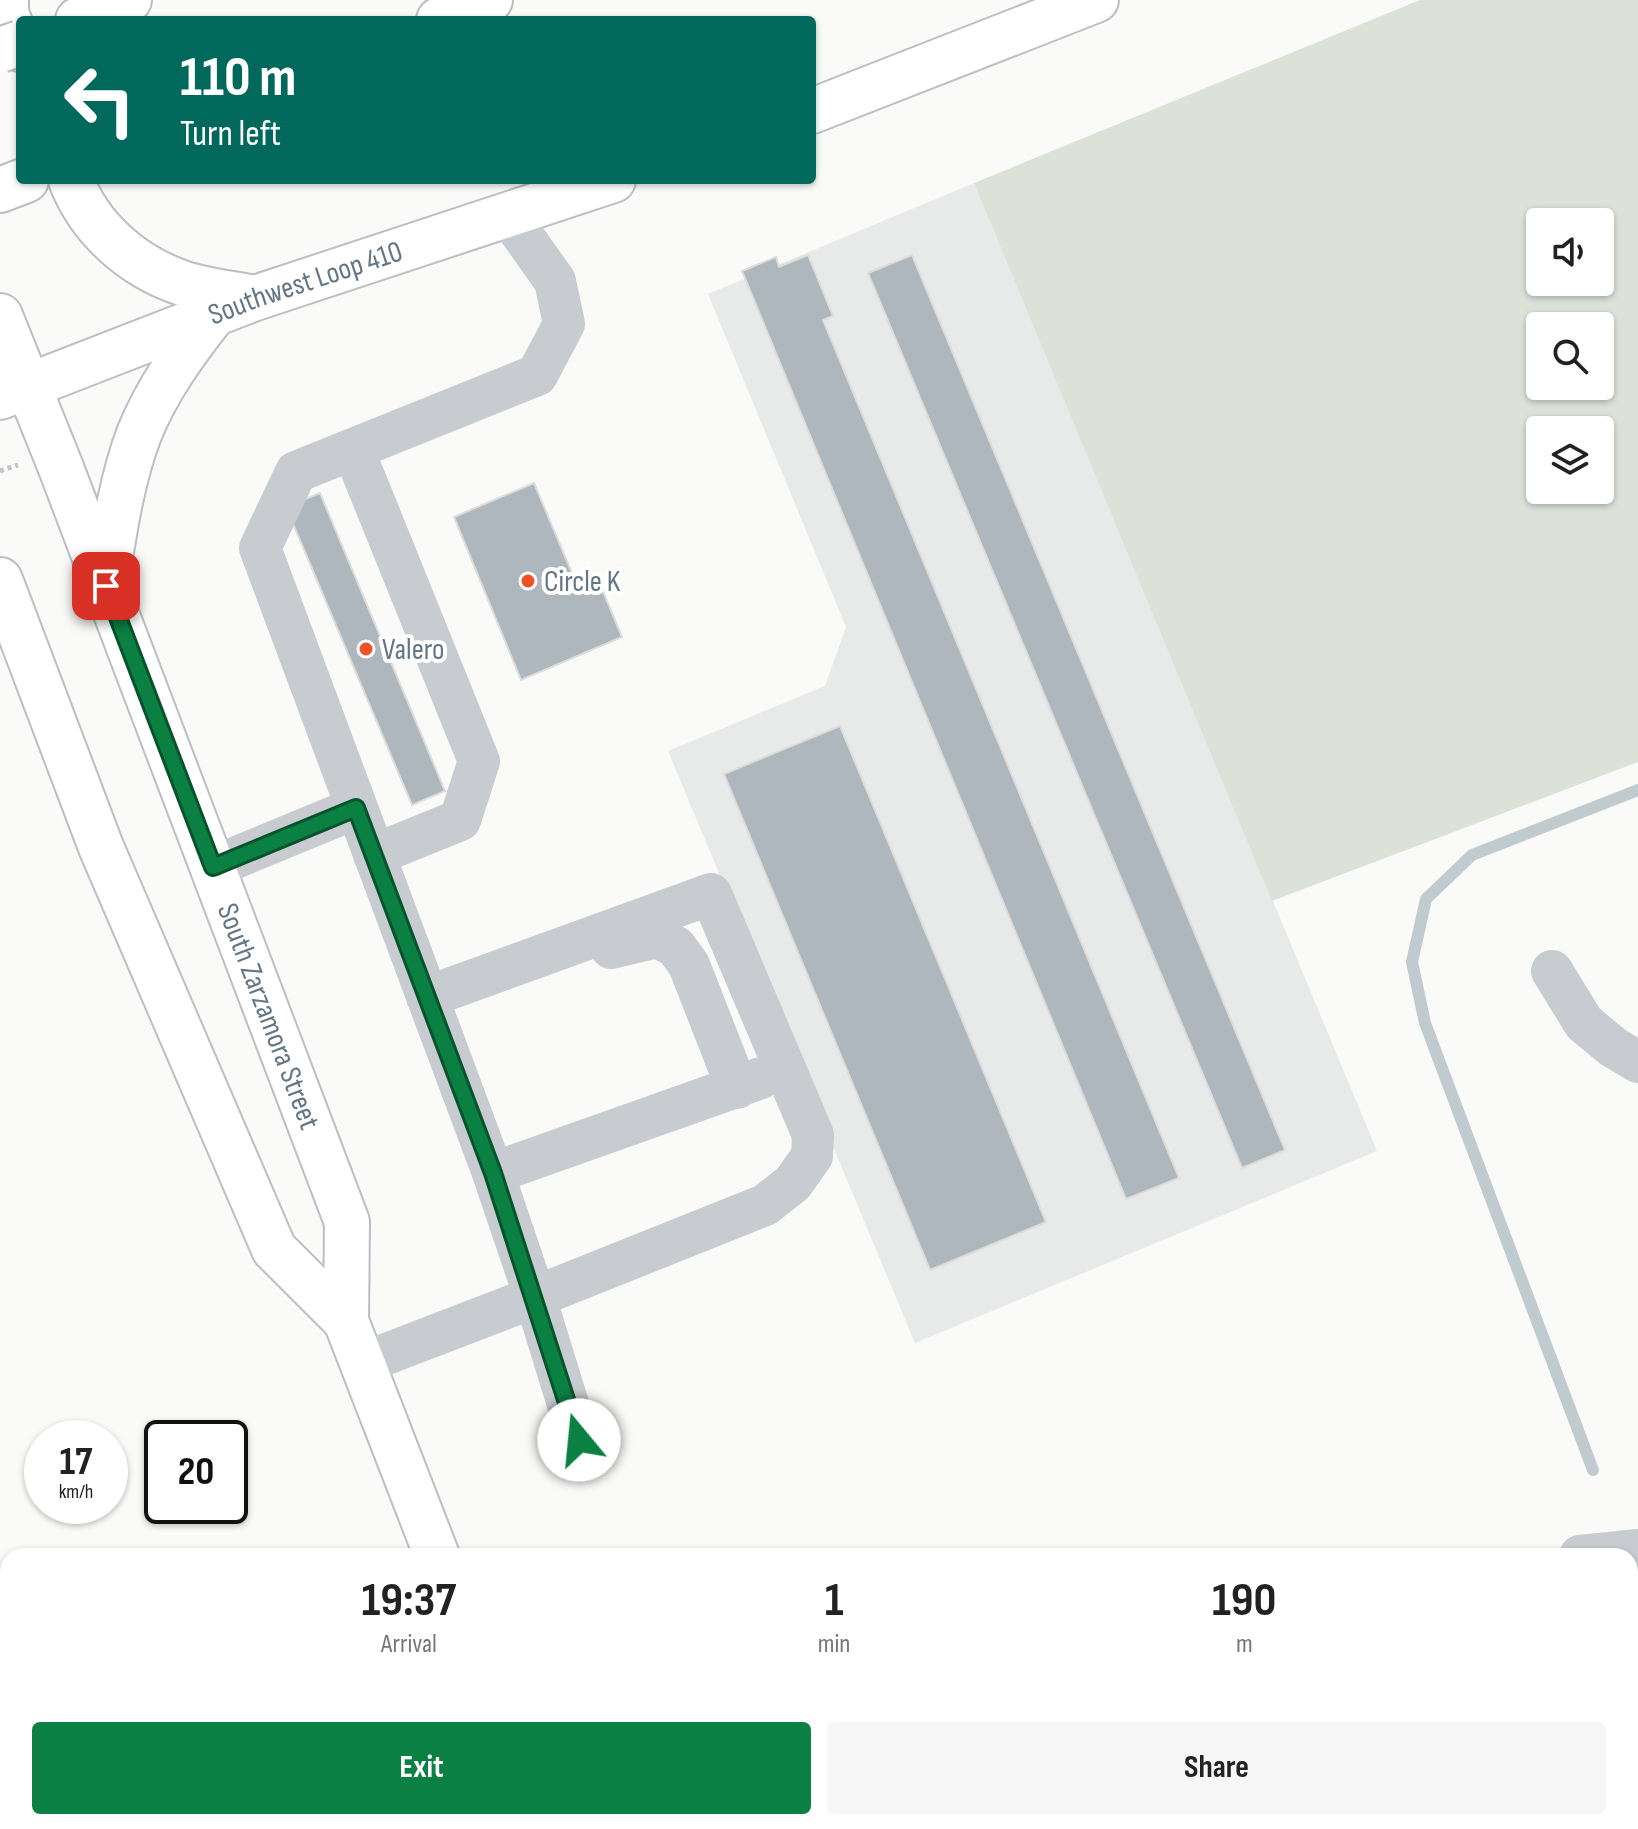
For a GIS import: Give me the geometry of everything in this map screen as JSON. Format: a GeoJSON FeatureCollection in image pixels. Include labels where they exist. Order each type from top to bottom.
{"type":"FeatureCollection","features":[{"type":"Feature","properties":{"kind":"main road"},"geometry":{"type":"LineString","coordinates":[[6,0],[6,13],[16,39]]}},
{"type":"Feature","properties":{"kind":"main road"},"geometry":{"type":"LineString","coordinates":[[449,16],[490,0]]}},
{"type":"Feature","properties":{"kind":"main road"},"geometry":{"type":"LineString","coordinates":[[816,109],[1096,0]]}},
{"type":"Feature","properties":{"kind":"main road"},"geometry":{"type":"LineString","coordinates":[[73,184],[79,201],[112,242],[144,266],[183,283],[255,298]]}},
{"type":"Feature","properties":{"kind":"main road","name":"Southwest Loop 410"},"geometry":{"type":"LineString","coordinates":[[13,392],[255,298],[601,184]]}},
{"type":"Feature","properties":{"kind":"main road"},"geometry":{"type":"LineString","coordinates":[[106,586],[125,478],[140,432],[179,359],[214,314]]}},
{"type":"Feature","properties":{"kind":"main road","name":"South Zarzamora Street"},"geometry":{"type":"LineString","coordinates":[[0,316],[13,392],[54,449],[347,1222],[346,1321],[434,1548]]}},
{"type":"Feature","properties":{"kind":"main road","name":"South Zarzamora Street"},"geometry":{"type":"LineString","coordinates":[[3,594],[101,847],[274,1249],[346,1321]]}},
{"type":"Feature","properties":{"kind":"street"},"geometry":{"type":"LineString","coordinates":[[508,215],[555,281],[564,324],[537,375],[296,472],[260,548],[374,855],[436,994],[579,1440]]}},
{"type":"Feature","properties":{"kind":"street"},"geometry":{"type":"LineString","coordinates":[[353,449],[479,761],[460,820],[374,855]]}},
{"type":"Feature","properties":{"kind":"street"},"geometry":{"type":"LineString","coordinates":[[213,867],[356,808]]}},
{"type":"Feature","properties":{"kind":"street"},"geometry":{"type":"LineString","coordinates":[[363,1363],[765,1205],[793,1183],[812,1156],[813,1135],[711,894],[436,994]]}},
{"type":"Feature","properties":{"kind":"street"},"geometry":{"type":"LineString","coordinates":[[436,994],[483,996],[607,949],[657,937],[676,947],[689,965],[737,1088]]}},
{"type":"Feature","properties":{"kind":"street"},"geometry":{"type":"LineString","coordinates":[[1552,971],[1584,1023],[1613,1047],[1638,1062]]}},
{"type":"Feature","properties":{"kind":"street"},"geometry":{"type":"LineString","coordinates":[[493,1173],[785,1069]]}},
{"type":"Feature","properties":{"kind":"path"},"geometry":{"type":"LineString","coordinates":[[0,471],[18,465]]}},
{"type":"Feature","properties":{"kind":"shaded area"},"geometry":{"type":"Polygon","coordinates":[[[1420,0],[1638,0],[1638,762],[1272,901],[974,183],[1420,0]]]}},
{"type":"Feature","properties":{"kind":"shaded area"},"geometry":{"type":"Polygon","coordinates":[[[974,183],[1377,1151],[915,1343],[668,751],[825,686],[846,627],[708,294],[974,183]]]}},
{"type":"Feature","properties":{"kind":"building"},"geometry":{"type":"Polygon","coordinates":[[[808,255],[833,316],[823,320],[1179,1178],[1126,1199],[742,271],[776,257],[779,267],[808,255]]]}},
{"type":"Feature","properties":{"kind":"building"},"geometry":{"type":"Polygon","coordinates":[[[912,255],[1285,1150],[1242,1168],[868,273],[912,255]]]}},
{"type":"Feature","properties":{"kind":"building","name":"Circle K"},"geometry":{"type":"Polygon","coordinates":[[[534,483],[577,585],[597,577],[622,637],[521,680],[454,517],[534,483]]]}},
{"type":"Feature","properties":{"kind":"building","name":"Valero"},"geometry":{"type":"Polygon","coordinates":[[[320,493],[445,791],[412,805],[286,507],[320,493]]]}},
{"type":"Feature","properties":{"kind":"building"},"geometry":{"type":"Polygon","coordinates":[[[840,726],[1046,1222],[930,1270],[724,774],[840,726]]]}},
{"type":"Feature","properties":{"kind":"waterway"},"geometry":{"type":"LineString","coordinates":[[1593,1470],[1425,1023],[1412,962],[1426,899],[1472,855],[1638,790]]}},
{"type":"Feature","properties":{"kind":"place","name":"Circle K"},"geometry":{"type":"Point","coordinates":[528,581]}},
{"type":"Feature","properties":{"kind":"place","name":"Valero"},"geometry":{"type":"Point","coordinates":[366,649]}},
{"type":"Feature","properties":{"kind":"route"},"geometry":{"type":"LineString","coordinates":[[106,586],[213,867],[356,808],[493,1173],[579,1440]]}}]}
